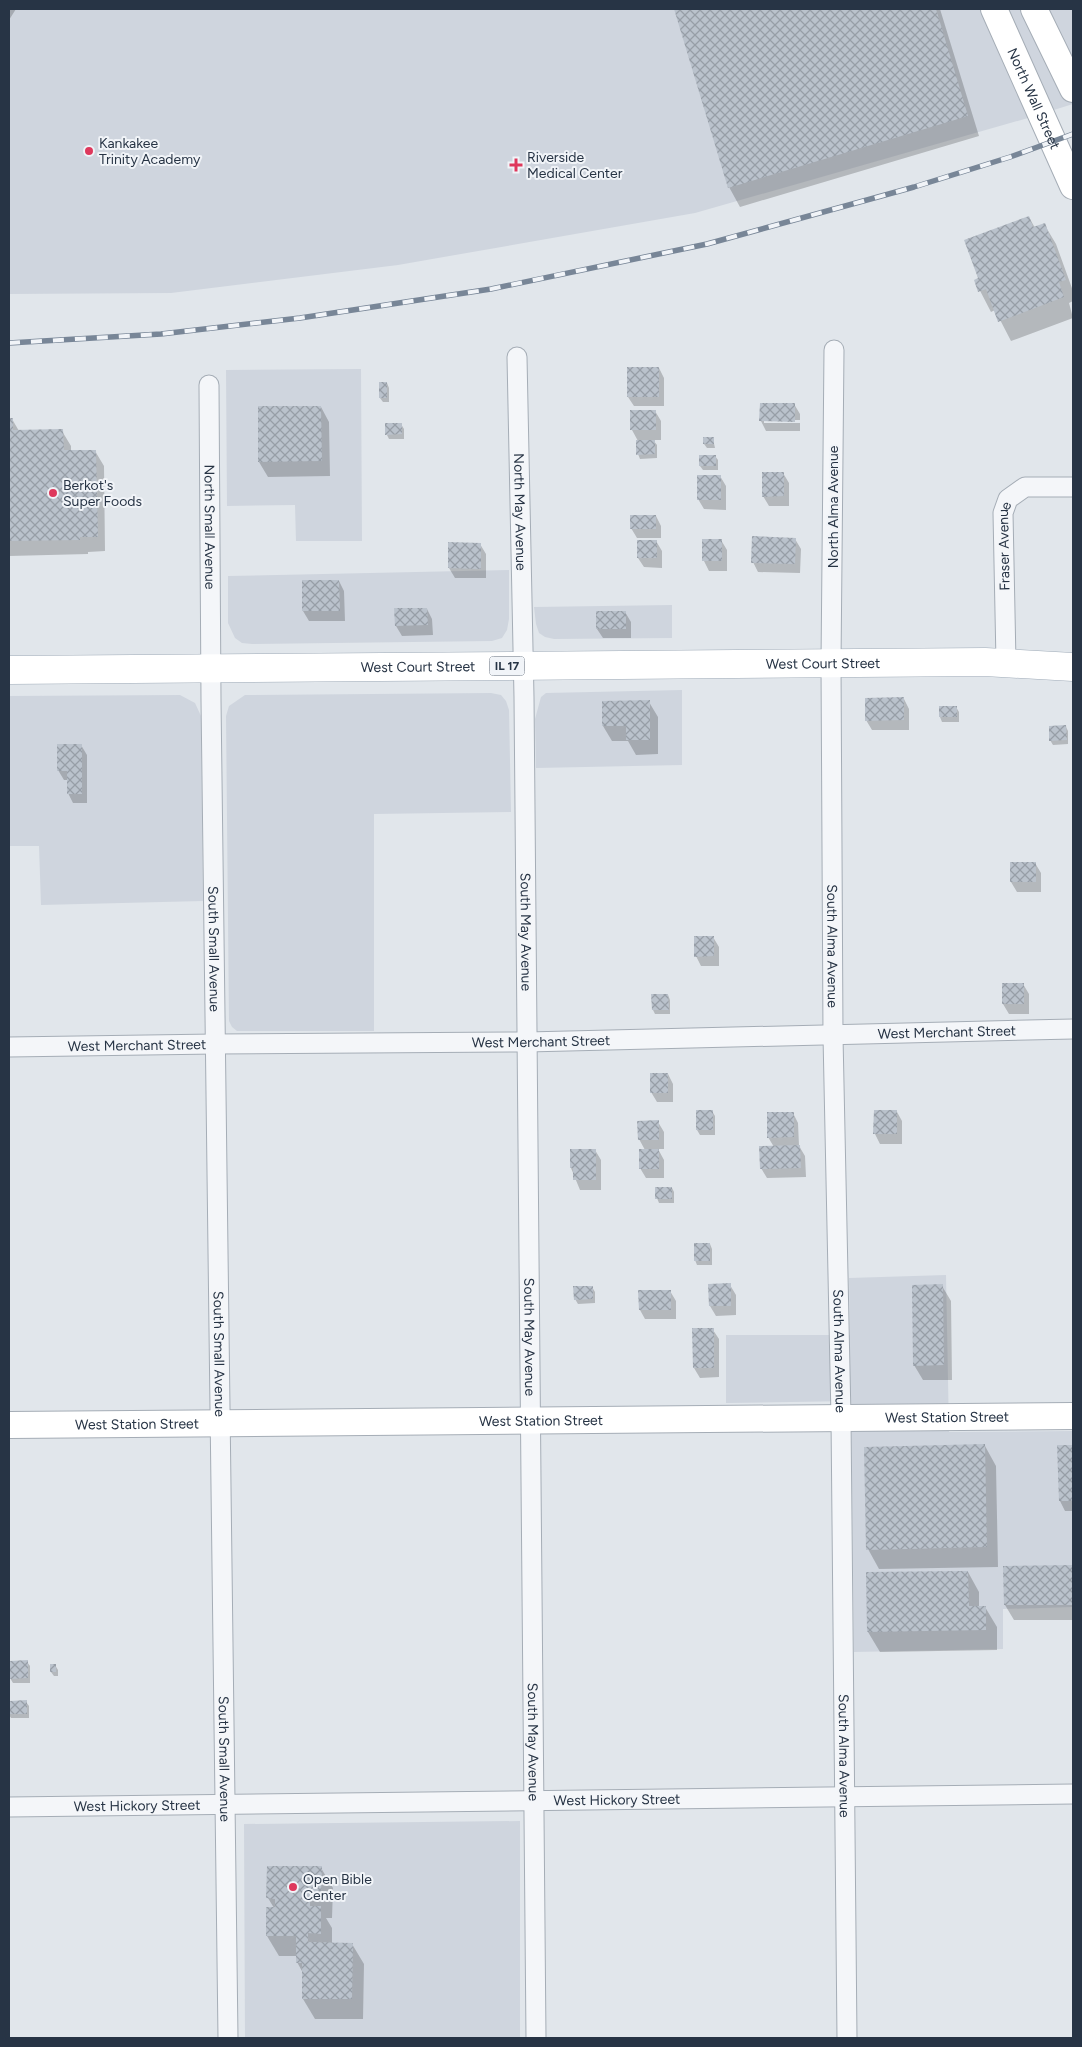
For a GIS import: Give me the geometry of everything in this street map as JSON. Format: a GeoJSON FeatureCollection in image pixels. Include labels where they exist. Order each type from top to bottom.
{"type":"FeatureCollection","features":[{"type":"Feature","properties":{"kind":"main road","name":"North Wall Street"},"geometry":{"type":"LineString","coordinates":[[994,9],[1073,186]]}},
{"type":"Feature","properties":{"kind":"main road"},"geometry":{"type":"LineString","coordinates":[[1034,9],[1073,89]]}},
{"type":"Feature","properties":{"kind":"main road","name":"West Court Street"},"geometry":{"type":"LineString","coordinates":[[1006,662],[1073,653]]}},
{"type":"Feature","properties":{"kind":"main road","name":"West Court Street"},"geometry":{"type":"LineString","coordinates":[[9,670],[1006,662],[1073,667]]}},
{"type":"Feature","properties":{"kind":"main road","name":"West Station Street"},"geometry":{"type":"LineString","coordinates":[[9,1425],[1073,1416]]}},
{"type":"Feature","properties":{"kind":"street","name":"North Alma Avenue"},"geometry":{"type":"LineString","coordinates":[[832,664],[834,350]]}},
{"type":"Feature","properties":{"kind":"street","name":"North May Avenue"},"geometry":{"type":"LineString","coordinates":[[517,358],[523,666]]}},
{"type":"Feature","properties":{"kind":"street","name":"North Small Avenue"},"geometry":{"type":"LineString","coordinates":[[209,385],[211,669]]}},
{"type":"Feature","properties":{"kind":"street","name":"Fraser Avenue"},"geometry":{"type":"LineString","coordinates":[[1006,662],[1003,513],[1008,499],[1025,487],[1073,487]]}},
{"type":"Feature","properties":{"kind":"street","name":"South Alma Avenue"},"geometry":{"type":"LineString","coordinates":[[832,664],[833,1036],[841,1418],[847,2038]]}},
{"type":"Feature","properties":{"kind":"street","name":"South May Avenue"},"geometry":{"type":"LineString","coordinates":[[523,666],[536,2038]]}},
{"type":"Feature","properties":{"kind":"street","name":"South Small Avenue"},"geometry":{"type":"LineString","coordinates":[[211,669],[228,2038]]}},
{"type":"Feature","properties":{"kind":"street","name":"West Merchant Street"},"geometry":{"type":"LineString","coordinates":[[9,1047],[527,1042],[1073,1029]]}},
{"type":"Feature","properties":{"kind":"street","name":"West Hickory Street"},"geometry":{"type":"LineString","coordinates":[[9,1807],[1073,1794]]}},
{"type":"Feature","properties":{"kind":"shaded area","name":"Riverside Medical Center"},"geometry":{"type":"Polygon","coordinates":[[[9,9],[1073,9],[1073,104],[695,213],[398,265],[171,293],[9,294],[9,9]]]}},
{"type":"Feature","properties":{"kind":"shaded area"},"geometry":{"type":"Polygon","coordinates":[[[361,369],[362,541],[296,541],[295,505],[227,506],[226,370],[361,369]]]}},
{"type":"Feature","properties":{"kind":"shaded area"},"geometry":{"type":"Polygon","coordinates":[[[509,570],[509,619],[507,630],[502,638],[492,641],[252,644],[242,643],[235,638],[228,623],[228,576],[509,570]]]}},
{"type":"Feature","properties":{"kind":"shaded area"},"geometry":{"type":"Polygon","coordinates":[[[672,605],[672,638],[554,639],[545,637],[539,633],[534,607],[672,605]]]}},
{"type":"Feature","properties":{"kind":"shaded area"},"geometry":{"type":"Polygon","coordinates":[[[682,690],[682,765],[536,768],[535,719],[541,697],[546,693],[682,690]]]}},
{"type":"Feature","properties":{"kind":"shaded area"},"geometry":{"type":"Polygon","coordinates":[[[491,693],[501,695],[506,701],[509,710],[511,812],[374,814],[374,1031],[237,1031],[229,1021],[226,716],[229,706],[245,695],[491,693]]]}},
{"type":"Feature","properties":{"kind":"shaded area"},"geometry":{"type":"Polygon","coordinates":[[[180,695],[195,703],[201,716],[203,901],[41,905],[39,846],[9,846],[9,696],[180,695]]]}},
{"type":"Feature","properties":{"kind":"shaded area"},"geometry":{"type":"Polygon","coordinates":[[[946,1275],[949,1432],[1073,1431],[1073,1607],[1003,1609],[1003,1649],[854,1652],[851,1401],[726,1403],[726,1335],[850,1335],[849,1278],[946,1275]]]}},
{"type":"Feature","properties":{"kind":"shaded area"},"geometry":{"type":"Polygon","coordinates":[[[520,1821],[520,2038],[245,2038],[244,1824],[520,1821]]]}},
{"type":"Feature","properties":{"kind":"building"},"geometry":{"type":"Polygon","coordinates":[[[674,9],[936,9],[968,116],[728,188],[674,9]]]}},
{"type":"Feature","properties":{"kind":"building"},"geometry":{"type":"Polygon","coordinates":[[[1029,216],[1033,227],[1045,223],[1066,280],[1059,282],[1064,297],[998,322],[986,289],[978,292],[974,280],[978,278],[964,240],[1029,216]]]}},
{"type":"Feature","properties":{"kind":"building"},"geometry":{"type":"Polygon","coordinates":[[[627,367],[659,367],[659,397],[627,397],[627,367]]]}},
{"type":"Feature","properties":{"kind":"building"},"geometry":{"type":"Polygon","coordinates":[[[379,382],[387,382],[387,398],[379,398],[379,382]]]}},
{"type":"Feature","properties":{"kind":"building"},"geometry":{"type":"Polygon","coordinates":[[[760,403],[795,403],[795,422],[759,421],[760,403]]]}},
{"type":"Feature","properties":{"kind":"building"},"geometry":{"type":"Polygon","coordinates":[[[258,406],[321,406],[322,461],[258,462],[258,406]]]}},
{"type":"Feature","properties":{"kind":"building"},"geometry":{"type":"Polygon","coordinates":[[[630,410],[656,410],[656,430],[630,430],[630,410]]]}},
{"type":"Feature","properties":{"kind":"building","name":"Berkot's Super Foods"},"geometry":{"type":"Polygon","coordinates":[[[9,418],[13,418],[13,430],[63,429],[64,450],[96,450],[98,537],[80,537],[80,540],[9,541],[9,418]]]}},
{"type":"Feature","properties":{"kind":"building"},"geometry":{"type":"Polygon","coordinates":[[[385,423],[402,423],[402,434],[385,435],[385,423]]]}},
{"type":"Feature","properties":{"kind":"building"},"geometry":{"type":"Polygon","coordinates":[[[703,437],[714,437],[714,444],[703,444],[703,437]]]}},
{"type":"Feature","properties":{"kind":"building"},"geometry":{"type":"Polygon","coordinates":[[[636,440],[655,440],[655,454],[636,455],[636,440]]]}},
{"type":"Feature","properties":{"kind":"building"},"geometry":{"type":"Polygon","coordinates":[[[699,455],[716,455],[716,466],[699,466],[699,455]]]}},
{"type":"Feature","properties":{"kind":"building"},"geometry":{"type":"Polygon","coordinates":[[[762,472],[784,472],[784,496],[762,497],[762,472]]]}},
{"type":"Feature","properties":{"kind":"building"},"geometry":{"type":"Polygon","coordinates":[[[697,475],[721,475],[721,500],[697,500],[697,475]]]}},
{"type":"Feature","properties":{"kind":"building"},"geometry":{"type":"Polygon","coordinates":[[[630,515],[656,515],[656,529],[630,529],[630,515]]]}},
{"type":"Feature","properties":{"kind":"building"},"geometry":{"type":"Polygon","coordinates":[[[752,536],[796,538],[795,564],[751,563],[752,536]]]}},
{"type":"Feature","properties":{"kind":"building"},"geometry":{"type":"Polygon","coordinates":[[[702,539],[722,539],[722,561],[702,561],[702,539]]]}},
{"type":"Feature","properties":{"kind":"building"},"geometry":{"type":"Polygon","coordinates":[[[637,540],[657,540],[657,558],[637,558],[637,540]]]}},
{"type":"Feature","properties":{"kind":"building"},"geometry":{"type":"Polygon","coordinates":[[[448,542],[481,543],[481,569],[448,568],[448,542]]]}},
{"type":"Feature","properties":{"kind":"building"},"geometry":{"type":"Polygon","coordinates":[[[302,580],[339,580],[340,611],[302,611],[302,580]]]}},
{"type":"Feature","properties":{"kind":"building"},"geometry":{"type":"Polygon","coordinates":[[[394,608],[427,608],[428,625],[395,626],[394,608]]]}},
{"type":"Feature","properties":{"kind":"building"},"geometry":{"type":"Polygon","coordinates":[[[596,611],[626,611],[626,629],[596,629],[596,611]]]}},
{"type":"Feature","properties":{"kind":"building"},"geometry":{"type":"Polygon","coordinates":[[[904,697],[904,720],[865,721],[865,698],[904,697]]]}},
{"type":"Feature","properties":{"kind":"building"},"geometry":{"type":"Polygon","coordinates":[[[650,700],[650,740],[626,740],[626,726],[602,726],[602,701],[650,700]]]}},
{"type":"Feature","properties":{"kind":"building"},"geometry":{"type":"Polygon","coordinates":[[[939,706],[957,706],[957,717],[939,717],[939,706]]]}},
{"type":"Feature","properties":{"kind":"building"},"geometry":{"type":"Polygon","coordinates":[[[1066,725],[1067,740],[1049,741],[1049,726],[1066,725]]]}},
{"type":"Feature","properties":{"kind":"building"},"geometry":{"type":"Polygon","coordinates":[[[57,744],[82,744],[82,794],[67,794],[67,771],[57,771],[57,744]]]}},
{"type":"Feature","properties":{"kind":"building"},"geometry":{"type":"Polygon","coordinates":[[[1010,862],[1036,862],[1036,882],[1010,882],[1010,862]]]}},
{"type":"Feature","properties":{"kind":"building"},"geometry":{"type":"Polygon","coordinates":[[[694,936],[714,936],[714,956],[694,957],[694,936]]]}},
{"type":"Feature","properties":{"kind":"building"},"geometry":{"type":"Polygon","coordinates":[[[1002,983],[1024,983],[1024,1004],[1002,1004],[1002,983]]]}},
{"type":"Feature","properties":{"kind":"building"},"geometry":{"type":"Polygon","coordinates":[[[651,994],[668,994],[669,1010],[652,1010],[651,994]]]}},
{"type":"Feature","properties":{"kind":"building"},"geometry":{"type":"Polygon","coordinates":[[[650,1073],[668,1073],[668,1093],[650,1093],[650,1073]]]}},
{"type":"Feature","properties":{"kind":"building"},"geometry":{"type":"Polygon","coordinates":[[[696,1110],[713,1110],[713,1130],[696,1130],[696,1110]]]}},
{"type":"Feature","properties":{"kind":"building"},"geometry":{"type":"Polygon","coordinates":[[[874,1110],[897,1110],[897,1134],[873,1134],[874,1110]]]}},
{"type":"Feature","properties":{"kind":"building"},"geometry":{"type":"Polygon","coordinates":[[[767,1112],[794,1112],[794,1137],[767,1138],[767,1112]]]}},
{"type":"Feature","properties":{"kind":"building"},"geometry":{"type":"Polygon","coordinates":[[[659,1120],[659,1140],[638,1140],[637,1121],[659,1120]]]}},
{"type":"Feature","properties":{"kind":"building"},"geometry":{"type":"Polygon","coordinates":[[[800,1145],[801,1168],[760,1169],[759,1146],[800,1145]]]}},
{"type":"Feature","properties":{"kind":"building"},"geometry":{"type":"Polygon","coordinates":[[[570,1149],[596,1149],[596,1180],[573,1180],[573,1168],[570,1168],[570,1149]]]}},
{"type":"Feature","properties":{"kind":"building"},"geometry":{"type":"Polygon","coordinates":[[[639,1149],[659,1149],[659,1169],[639,1169],[639,1149]]]}},
{"type":"Feature","properties":{"kind":"building"},"geometry":{"type":"Polygon","coordinates":[[[655,1187],[672,1187],[672,1199],[655,1199],[655,1187]]]}},
{"type":"Feature","properties":{"kind":"building"},"geometry":{"type":"Polygon","coordinates":[[[694,1243],[710,1243],[710,1261],[694,1261],[694,1243]]]}},
{"type":"Feature","properties":{"kind":"building"},"geometry":{"type":"Polygon","coordinates":[[[731,1283],[731,1306],[709,1306],[708,1284],[731,1283]]]}},
{"type":"Feature","properties":{"kind":"building"},"geometry":{"type":"Polygon","coordinates":[[[943,1284],[944,1365],[913,1366],[912,1285],[943,1284]]]}},
{"type":"Feature","properties":{"kind":"building"},"geometry":{"type":"Polygon","coordinates":[[[573,1286],[593,1286],[593,1299],[574,1300],[573,1286]]]}},
{"type":"Feature","properties":{"kind":"building"},"geometry":{"type":"Polygon","coordinates":[[[638,1290],[671,1290],[671,1310],[639,1310],[638,1290]]]}},
{"type":"Feature","properties":{"kind":"building"},"geometry":{"type":"Polygon","coordinates":[[[692,1328],[714,1328],[714,1368],[693,1368],[692,1328]]]}},
{"type":"Feature","properties":{"kind":"building"},"geometry":{"type":"Polygon","coordinates":[[[985,1444],[987,1547],[866,1550],[864,1447],[985,1444]]]}},
{"type":"Feature","properties":{"kind":"building"},"geometry":{"type":"Polygon","coordinates":[[[1057,1445],[1073,1445],[1073,1501],[1059,1501],[1057,1445]]]}},
{"type":"Feature","properties":{"kind":"building"},"geometry":{"type":"Polygon","coordinates":[[[1073,1565],[1073,1605],[1004,1605],[1003,1566],[1073,1565]]]}},
{"type":"Feature","properties":{"kind":"building"},"geometry":{"type":"Polygon","coordinates":[[[968,1571],[969,1606],[986,1606],[986,1630],[867,1632],[866,1572],[968,1571]]]}},
{"type":"Feature","properties":{"kind":"building"},"geometry":{"type":"Polygon","coordinates":[[[28,1660],[28,1678],[9,1679],[9,1661],[28,1660]]]}},
{"type":"Feature","properties":{"kind":"building"},"geometry":{"type":"Polygon","coordinates":[[[50,1664],[56,1664],[56,1672],[50,1672],[50,1664]]]}},
{"type":"Feature","properties":{"kind":"building"},"geometry":{"type":"Polygon","coordinates":[[[27,1700],[27,1714],[9,1714],[9,1701],[27,1700]]]}},
{"type":"Feature","properties":{"kind":"building"},"geometry":{"type":"Polygon","coordinates":[[[267,1866],[322,1866],[321,1898],[310,1898],[310,1906],[321,1906],[321,1934],[308,1933],[308,1942],[353,1943],[352,1999],[302,1999],[302,1963],[296,1963],[296,1936],[266,1936],[266,1907],[275,1907],[275,1899],[266,1898],[267,1866]]]}},
{"type":"Feature","properties":{"kind":"railway"},"geometry":{"type":"LineString","coordinates":[[9,343],[161,334],[300,318],[491,289],[707,244],[914,187],[1010,157],[1073,134]]}},
{"type":"Feature","properties":{"kind":"place","name":"Kankakee Trinity Academy"},"geometry":{"type":"Point","coordinates":[89,151]}},
{"type":"Feature","properties":{"kind":"place","name":"Riverside Medical Center"},"geometry":{"type":"Point","coordinates":[516,165]}},
{"type":"Feature","properties":{"kind":"place","name":"Berkot's Super Foods"},"geometry":{"type":"Point","coordinates":[53,493]}},
{"type":"Feature","properties":{"kind":"place","name":"Open Bible Center"},"geometry":{"type":"Point","coordinates":[293,1887]}}]}
